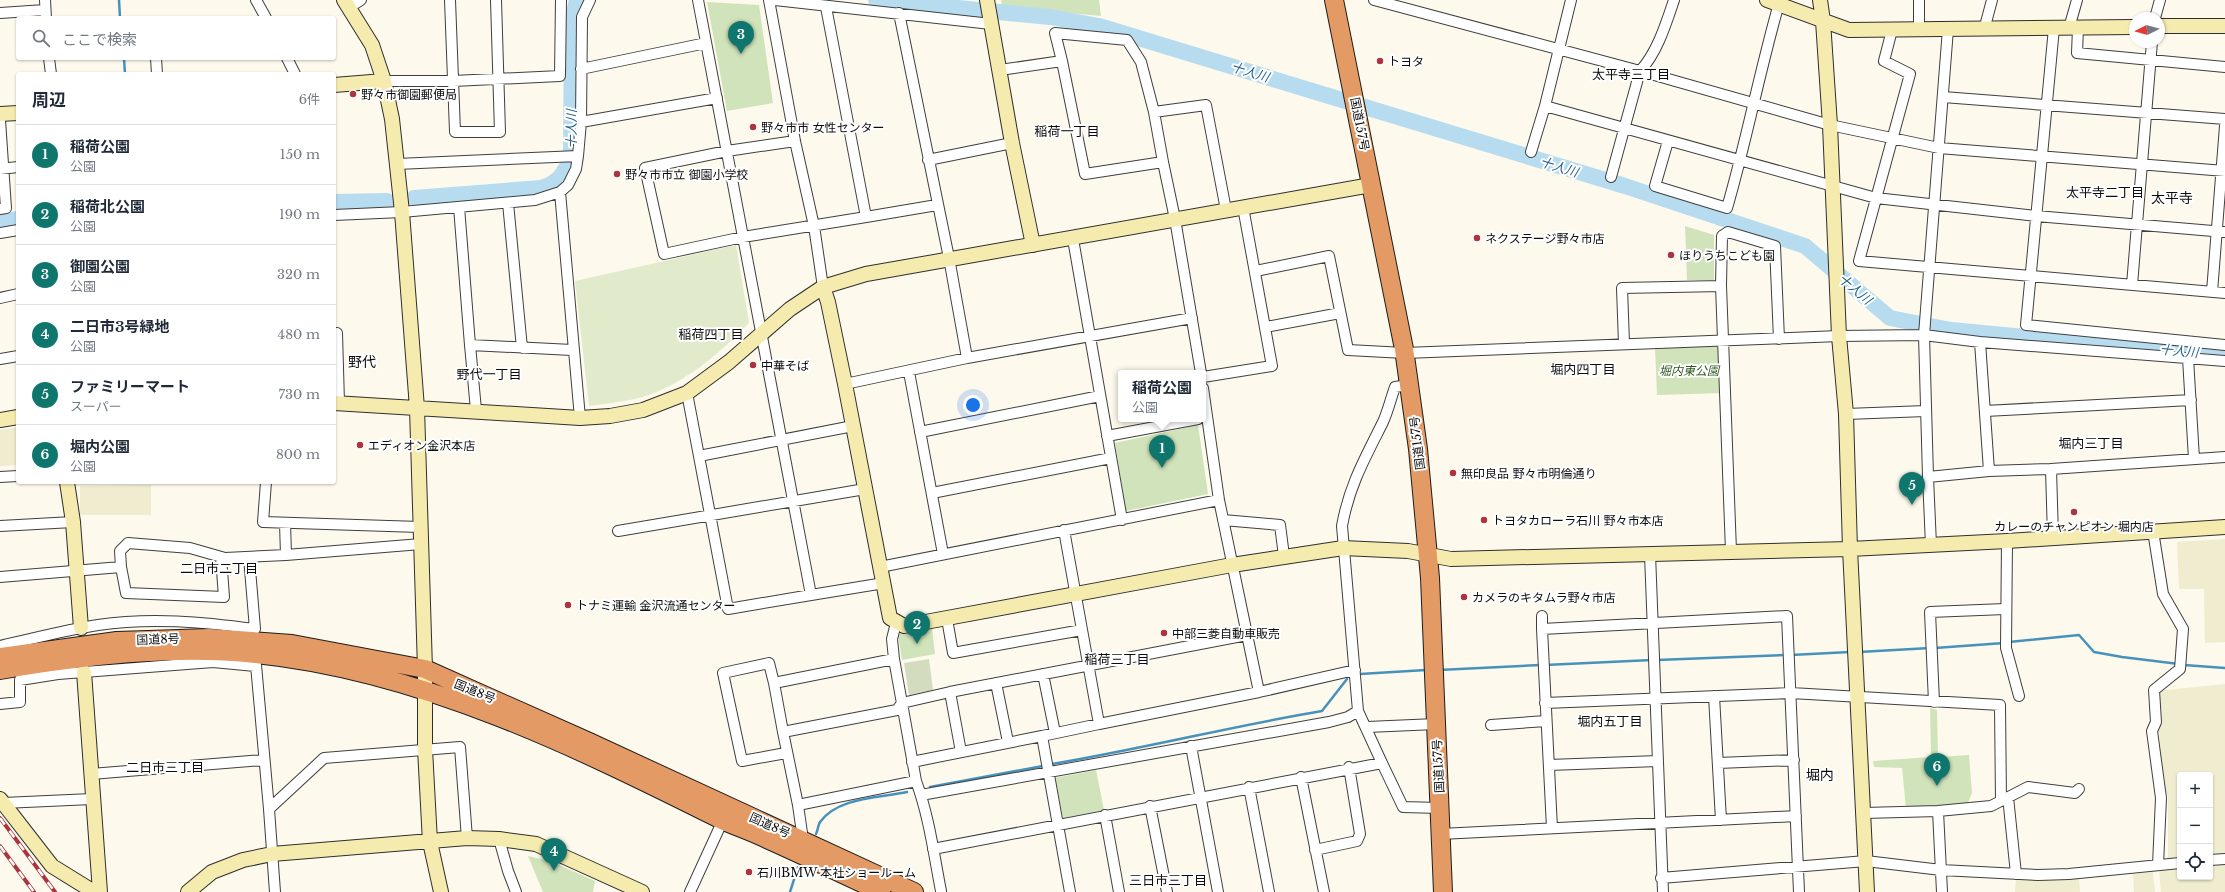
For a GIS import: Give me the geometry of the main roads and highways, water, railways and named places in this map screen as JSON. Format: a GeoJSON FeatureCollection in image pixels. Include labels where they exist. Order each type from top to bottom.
{"type":"FeatureCollection","features":[{"type":"Feature","properties":{"kind":"highway","name":"国道157号"},"geometry":{"type":"LineString","coordinates":[[1334,0],[1404,353],[1418,449],[1428,556],[1443,892]]}},
{"type":"Feature","properties":{"kind":"highway","name":"国道8号"},"geometry":{"type":"LineString","coordinates":[[0,657],[88,657],[158,651],[292,644],[425,669],[502,702],[914,892]]}},
{"type":"Feature","properties":{"kind":"highway","name":"国道8号"},"geometry":{"type":"LineString","coordinates":[[256,647],[424,689],[560,743],[723,820],[881,892]]}},
{"type":"Feature","properties":{"kind":"highway","name":"国道8号"},"geometry":{"type":"LineString","coordinates":[[0,670],[42,657]]}},
{"type":"Feature","properties":{"kind":"waterway"},"geometry":{"type":"LineString","coordinates":[[119,0],[120,16]]}},
{"type":"Feature","properties":{"kind":"waterway","name":"十人川"},"geometry":{"type":"LineString","coordinates":[[414,198],[541,188],[556,181],[560,177],[571,158],[572,21],[577,0]]}},
{"type":"Feature","properties":{"kind":"waterway","name":"十人川"},"geometry":{"type":"LineString","coordinates":[[876,0],[1050,17],[1099,26],[1625,186],[1805,246],[1890,318],[1951,330],[2225,356]]}},
{"type":"Feature","properties":{"kind":"waterway"},"geometry":{"type":"LineString","coordinates":[[124,60],[125,72]]}},
{"type":"Feature","properties":{"kind":"waterway","name":"十人川"},"geometry":{"type":"LineString","coordinates":[[336,202],[387,201]]}},
{"type":"Feature","properties":{"kind":"waterway","name":"十人川"},"geometry":{"type":"LineString","coordinates":[[0,222],[16,219]]}},
{"type":"Feature","properties":{"kind":"waterway"},"geometry":{"type":"LineString","coordinates":[[2009,642],[2079,635],[2094,652],[2179,664]]}},
{"type":"Feature","properties":{"kind":"waterway"},"geometry":{"type":"LineString","coordinates":[[1935,648],[2004,643]]}},
{"type":"Feature","properties":{"kind":"waterway"},"geometry":{"type":"LineString","coordinates":[[1859,652],[1930,648]]}},
{"type":"Feature","properties":{"kind":"waterway"},"geometry":{"type":"LineString","coordinates":[[1791,655],[1850,652]]}},
{"type":"Feature","properties":{"kind":"waterway"},"geometry":{"type":"LineString","coordinates":[[1657,660],[1786,655]]}},
{"type":"Feature","properties":{"kind":"waterway"},"geometry":{"type":"LineString","coordinates":[[1545,665],[1652,660]]}},
{"type":"Feature","properties":{"kind":"waterway"},"geometry":{"type":"LineString","coordinates":[[1439,670],[1540,665]]}},
{"type":"Feature","properties":{"kind":"waterway"},"geometry":{"type":"LineString","coordinates":[[2184,665],[2225,668]]}},
{"type":"Feature","properties":{"kind":"waterway"},"geometry":{"type":"LineString","coordinates":[[1360,674],[1426,670]]}},
{"type":"Feature","properties":{"kind":"waterway"},"geometry":{"type":"LineString","coordinates":[[1052,764],[1120,752],[1322,711],[1347,679]]}},
{"type":"Feature","properties":{"kind":"waterway"},"geometry":{"type":"LineString","coordinates":[[930,787],[1043,766]]}},
{"type":"Feature","properties":{"kind":"waterway"},"geometry":{"type":"LineString","coordinates":[[816,834],[820,822],[837,808],[860,800],[907,792]]}},
{"type":"Feature","properties":{"kind":"waterway"},"geometry":{"type":"LineString","coordinates":[[790,892],[798,867]]}},
{"type":"Feature","properties":{"kind":"railway"},"geometry":{"type":"LineString","coordinates":[[0,818],[55,892]]}},
{"type":"Feature","properties":{"kind":"railway"},"geometry":{"type":"LineString","coordinates":[[0,846],[34,892]]}},
{"type":"Feature","properties":{"kind":"place","name":"御園公園"},"geometry":{"type":"Point","coordinates":[741,54]}},
{"type":"Feature","properties":{"kind":"place","name":"トヨタ"},"geometry":{"type":"Point","coordinates":[1380,61]}},
{"type":"Feature","properties":{"kind":"place","name":"野々市御園郵便局"},"geometry":{"type":"Point","coordinates":[353,94]}},
{"type":"Feature","properties":{"kind":"place","name":"野々市市 女性センター"},"geometry":{"type":"Point","coordinates":[753,127]}},
{"type":"Feature","properties":{"kind":"place","name":"野々市市立 御園小学校"},"geometry":{"type":"Point","coordinates":[617,174]}},
{"type":"Feature","properties":{"kind":"place","name":"ネクステージ野々市店"},"geometry":{"type":"Point","coordinates":[1477,238]}},
{"type":"Feature","properties":{"kind":"place","name":"ほりうちこども園"},"geometry":{"type":"Point","coordinates":[1671,255]}},
{"type":"Feature","properties":{"kind":"place","name":"中華そば"},"geometry":{"type":"Point","coordinates":[753,365]}},
{"type":"Feature","properties":{"kind":"place","name":"エディオン金沢本店"},"geometry":{"type":"Point","coordinates":[360,445]}},
{"type":"Feature","properties":{"kind":"place","name":"稲荷公園"},"geometry":{"type":"Point","coordinates":[1162,468]}},
{"type":"Feature","properties":{"kind":"place","name":"無印良品 野々市明倫通り"},"geometry":{"type":"Point","coordinates":[1453,473]}},
{"type":"Feature","properties":{"kind":"place","name":"ファミリーマート"},"geometry":{"type":"Point","coordinates":[1912,505]}},
{"type":"Feature","properties":{"kind":"place","name":"カレーのチャンピオン 堀内店"},"geometry":{"type":"Point","coordinates":[2074,512]}},
{"type":"Feature","properties":{"kind":"place","name":"トヨタカローラ石川 野々市本店"},"geometry":{"type":"Point","coordinates":[1484,520]}},
{"type":"Feature","properties":{"kind":"place","name":"カメラのキタムラ野々市店"},"geometry":{"type":"Point","coordinates":[1464,597]}},
{"type":"Feature","properties":{"kind":"place","name":"トナミ運輸 金沢流通センター"},"geometry":{"type":"Point","coordinates":[568,605]}},
{"type":"Feature","properties":{"kind":"place","name":"中部三菱自動車販売"},"geometry":{"type":"Point","coordinates":[1164,633]}},
{"type":"Feature","properties":{"kind":"place","name":"稲荷北公園"},"geometry":{"type":"Point","coordinates":[917,644]}},
{"type":"Feature","properties":{"kind":"place","name":"堀内公園"},"geometry":{"type":"Point","coordinates":[1937,786]}},
{"type":"Feature","properties":{"kind":"place","name":"二日市3号緑地"},"geometry":{"type":"Point","coordinates":[554,871]}},
{"type":"Feature","properties":{"kind":"place","name":"石川BMW 本社ショールーム"},"geometry":{"type":"Point","coordinates":[749,872]}},
{"type":"Feature","properties":{"kind":"district","name":"太平寺三丁目"},"geometry":{"type":"Point","coordinates":[1631,74]}},
{"type":"Feature","properties":{"kind":"district","name":"稲荷一丁目"},"geometry":{"type":"Point","coordinates":[1067,131]}},
{"type":"Feature","properties":{"kind":"district","name":"太平寺二丁目"},"geometry":{"type":"Point","coordinates":[2105,192]}},
{"type":"Feature","properties":{"kind":"district","name":"太平寺"},"geometry":{"type":"Point","coordinates":[2172,198]}},
{"type":"Feature","properties":{"kind":"district","name":"稲荷四丁目"},"geometry":{"type":"Point","coordinates":[711,334]}},
{"type":"Feature","properties":{"kind":"district","name":"野代"},"geometry":{"type":"Point","coordinates":[362,362]}},
{"type":"Feature","properties":{"kind":"district","name":"堀内四丁目"},"geometry":{"type":"Point","coordinates":[1583,369]}},
{"type":"Feature","properties":{"kind":"district","name":"野代一丁目"},"geometry":{"type":"Point","coordinates":[489,374]}},
{"type":"Feature","properties":{"kind":"district","name":"堀内三丁目"},"geometry":{"type":"Point","coordinates":[2091,443]}},
{"type":"Feature","properties":{"kind":"district","name":"二日市二丁目"},"geometry":{"type":"Point","coordinates":[219,568]}},
{"type":"Feature","properties":{"kind":"district","name":"稲荷三丁目"},"geometry":{"type":"Point","coordinates":[1117,659]}},
{"type":"Feature","properties":{"kind":"district","name":"堀内五丁目"},"geometry":{"type":"Point","coordinates":[1610,721]}},
{"type":"Feature","properties":{"kind":"district","name":"二日市三丁目"},"geometry":{"type":"Point","coordinates":[165,767]}},
{"type":"Feature","properties":{"kind":"district","name":"堀内"},"geometry":{"type":"Point","coordinates":[1820,775]}},
{"type":"Feature","properties":{"kind":"district","name":"三日市三丁目"},"geometry":{"type":"Point","coordinates":[1168,880]}},
{"type":"Feature","properties":{"kind":"park label","name":"堀内東公園"},"geometry":{"type":"Point","coordinates":[1689,370]}}]}
